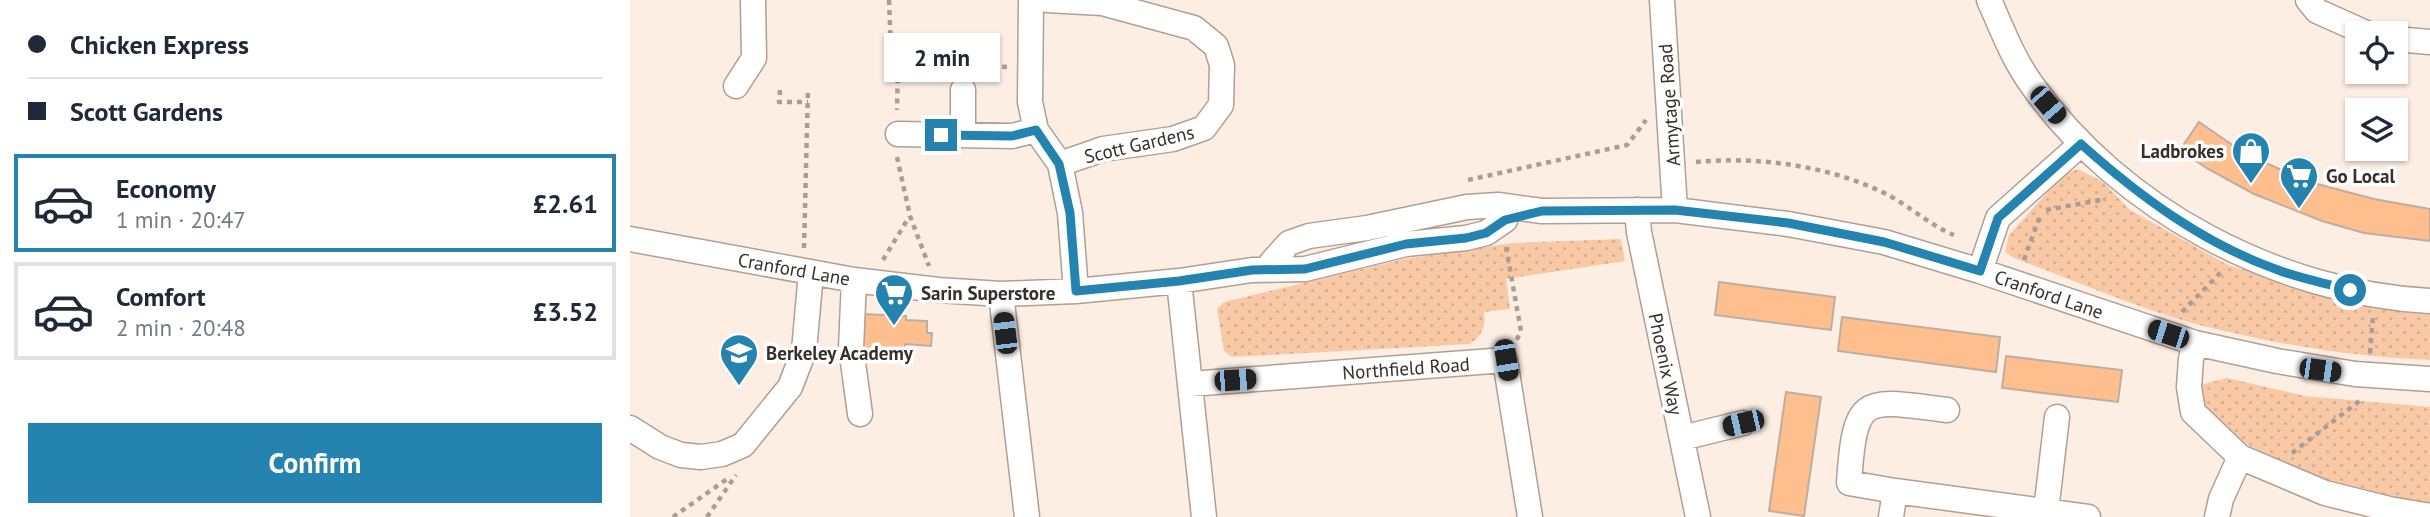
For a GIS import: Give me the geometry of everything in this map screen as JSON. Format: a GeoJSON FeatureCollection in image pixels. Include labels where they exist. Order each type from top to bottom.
{"type":"FeatureCollection","features":[{"type":"Feature","properties":{"kind":"street"},"geometry":{"type":"LineString","coordinates":[[736,86],[754,58],[753,0]]}},
{"type":"Feature","properties":{"kind":"street","name":"Scott Gardens"},"geometry":{"type":"LineString","coordinates":[[1031,0],[1030,102],[1036,130],[1059,164],[1070,213],[1076,291]]}},
{"type":"Feature","properties":{"kind":"street","name":"Scott Gardens"},"geometry":{"type":"LineString","coordinates":[[1047,0],[1102,3],[1194,28],[1216,46],[1222,65],[1221,106],[1204,128],[1173,139],[1103,149],[1059,164]]}},
{"type":"Feature","properties":{"kind":"street","name":"Armytage Road"},"geometry":{"type":"LineString","coordinates":[[1662,0],[1675,210]]}},
{"type":"Feature","properties":{"kind":"street"},"geometry":{"type":"LineString","coordinates":[[1989,0],[2012,54],[2032,86],[2081,144],[2129,185],[2188,227],[2278,270],[2374,296],[2430,301]]}},
{"type":"Feature","properties":{"kind":"street"},"geometry":{"type":"LineString","coordinates":[[2308,0],[2317,11],[2345,24]]}},
{"type":"Feature","properties":{"kind":"street"},"geometry":{"type":"LineString","coordinates":[[2408,39],[2430,42]]}},
{"type":"Feature","properties":{"kind":"street"},"geometry":{"type":"LineString","coordinates":[[962,90],[963,135]]}},
{"type":"Feature","properties":{"kind":"street"},"geometry":{"type":"LineString","coordinates":[[898,134],[1012,136],[1036,130]]}},
{"type":"Feature","properties":{"kind":"street"},"geometry":{"type":"LineString","coordinates":[[1980,271],[1998,218],[2081,144]]}},
{"type":"Feature","properties":{"kind":"street","name":"Cranford Lane"},"geometry":{"type":"LineString","coordinates":[[630,239],[862,281],[1001,294],[1076,291],[1179,281],[1261,267],[1344,243],[1367,228],[1467,207],[1498,205],[1542,211],[1675,210],[1788,223],[1884,242],[2195,342],[2320,370],[2430,379]]}},
{"type":"Feature","properties":{"kind":"street","name":"Phoenix Way"},"geometry":{"type":"LineString","coordinates":[[1637,210],[1639,232],[1698,517]]}},
{"type":"Feature","properties":{"kind":"street","name":"Cranford Lane"},"geometry":{"type":"LineString","coordinates":[[1261,267],[1305,269],[1406,244],[1424,230],[1467,222],[1505,220],[1542,211]]}},
{"type":"Feature","properties":{"kind":"street"},"geometry":{"type":"LineString","coordinates":[[630,428],[660,447],[681,455],[701,457],[722,454],[743,445],[790,387],[804,351],[806,271]]}},
{"type":"Feature","properties":{"kind":"street"},"geometry":{"type":"LineString","coordinates":[[860,414],[851,348],[862,281]]}},
{"type":"Feature","properties":{"kind":"street"},"geometry":{"type":"LineString","coordinates":[[1179,281],[1204,517]]}},
{"type":"Feature","properties":{"kind":"street"},"geometry":{"type":"LineString","coordinates":[[1001,294],[1027,517]]}},
{"type":"Feature","properties":{"kind":"street"},"geometry":{"type":"LineString","coordinates":[[2195,342],[2189,387],[2193,412],[2240,457],[2325,493],[2430,516]]}},
{"type":"Feature","properties":{"kind":"street"},"geometry":{"type":"LineString","coordinates":[[1506,360],[1530,517]]}},
{"type":"Feature","properties":{"kind":"street","name":"Northfield Road"},"geometry":{"type":"LineString","coordinates":[[1190,384],[1506,360]]}},
{"type":"Feature","properties":{"kind":"street"},"geometry":{"type":"LineString","coordinates":[[1947,410],[1893,403],[1879,403],[1866,408],[1856,425],[1849,484],[1999,511],[2046,511],[2088,517]]}},
{"type":"Feature","properties":{"kind":"street"},"geometry":{"type":"LineString","coordinates":[[2046,511],[2057,417]]}},
{"type":"Feature","properties":{"kind":"street"},"geometry":{"type":"LineString","coordinates":[[1682,438],[1743,423]]}},
{"type":"Feature","properties":{"kind":"street"},"geometry":{"type":"LineString","coordinates":[[2217,517],[2221,499],[2240,457]]}},
{"type":"Feature","properties":{"kind":"street"},"geometry":{"type":"LineString","coordinates":[[1891,517],[1895,491]]}},
{"type":"Feature","properties":{"kind":"path"},"geometry":{"type":"LineString","coordinates":[[806,271],[808,89]]}},
{"type":"Feature","properties":{"kind":"path"},"geometry":{"type":"LineString","coordinates":[[780,90],[779,102],[808,102]]}},
{"type":"Feature","properties":{"kind":"path"},"geometry":{"type":"LineString","coordinates":[[1457,183],[1627,145],[1647,118],[1670,104]]}},
{"type":"Feature","properties":{"kind":"path"},"geometry":{"type":"LineString","coordinates":[[1674,164],[1719,160],[1790,165],[1818,171],[1853,181],[1889,196],[1951,234],[1988,245]]}},
{"type":"Feature","properties":{"kind":"path"},"geometry":{"type":"LineString","coordinates":[[2016,202],[2027,212],[2042,211],[2119,196],[2129,185]]}},
{"type":"Feature","properties":{"kind":"path"},"geometry":{"type":"LineString","coordinates":[[2021,285],[2025,256],[2042,211]]}},
{"type":"Feature","properties":{"kind":"path"},"geometry":{"type":"LineString","coordinates":[[862,281],[910,216]]}},
{"type":"Feature","properties":{"kind":"path"},"geometry":{"type":"LineString","coordinates":[[1505,220],[1506,248],[1521,331],[1506,360]]}},
{"type":"Feature","properties":{"kind":"path"},"geometry":{"type":"LineString","coordinates":[[2168,334],[2183,311],[2240,253]]}},
{"type":"Feature","properties":{"kind":"path"},"geometry":{"type":"LineString","coordinates":[[673,517],[739,471]]}},
{"type":"Feature","properties":{"kind":"shaded area"},"geometry":{"type":"Polygon","coordinates":[[[2078,169],[2103,182],[2130,210],[2228,265],[2374,309],[2430,313],[2430,360],[2314,349],[2199,325],[2106,294],[2005,252],[2009,235],[2064,174],[2078,169]]]}},
{"type":"Feature","properties":{"kind":"shaded area"},"geometry":{"type":"Polygon","coordinates":[[[1621,239],[1625,261],[1506,279],[1510,309],[1484,312],[1482,331],[1470,344],[1232,357],[1224,351],[1217,309],[1224,302],[1404,259],[1513,243],[1621,239]]]}},
{"type":"Feature","properties":{"kind":"shaded area"},"geometry":{"type":"Polygon","coordinates":[[[2227,378],[2305,396],[2430,407],[2430,504],[2407,502],[2340,485],[2276,459],[2226,433],[2206,412],[2200,385],[2227,378]]]}},
{"type":"Feature","properties":{"kind":"building"},"geometry":{"type":"Polygon","coordinates":[[[2199,122],[2244,153],[2306,181],[2374,199],[2430,209],[2430,241],[2364,233],[2322,221],[2254,194],[2180,150],[2199,122]]]}},
{"type":"Feature","properties":{"kind":"building"},"geometry":{"type":"Polygon","coordinates":[[[1719,282],[1835,297],[1831,330],[1715,315],[1719,282]]]}},
{"type":"Feature","properties":{"kind":"building","name":"Sarin Superstore"},"geometry":{"type":"Polygon","coordinates":[[[862,314],[906,316],[906,320],[927,321],[927,333],[932,333],[931,346],[905,344],[905,350],[861,348],[862,314]]]}},
{"type":"Feature","properties":{"kind":"building"},"geometry":{"type":"Polygon","coordinates":[[[1842,317],[2000,337],[1996,372],[1838,351],[1842,317]]]}},
{"type":"Feature","properties":{"kind":"building"},"geometry":{"type":"Polygon","coordinates":[[[2006,356],[2122,370],[2118,402],[2002,388],[2006,356]]]}},
{"type":"Feature","properties":{"kind":"building"},"geometry":{"type":"Polygon","coordinates":[[[1786,392],[1821,397],[1804,516],[1769,511],[1786,392]]]}},
{"type":"Feature","properties":{"kind":"place","name":"Ladbrokes"},"geometry":{"type":"Point","coordinates":[2251,185]}},
{"type":"Feature","properties":{"kind":"place","name":"Go Local"},"geometry":{"type":"Point","coordinates":[2299,210]}},
{"type":"Feature","properties":{"kind":"place","name":"Sarin Superstore"},"geometry":{"type":"Point","coordinates":[894,327]}},
{"type":"Feature","properties":{"kind":"place","name":"Berkeley Academy"},"geometry":{"type":"Point","coordinates":[739,387]}},
{"type":"Feature","properties":{"kind":"route"},"geometry":{"type":"LineString","coordinates":[[941,135],[1012,136],[1036,130],[1059,164],[1070,213],[1076,291],[1179,281],[1252,270],[1305,269],[1406,244],[1466,238],[1486,233],[1505,220],[1542,211],[1675,210],[1788,223],[1884,242],[1980,271],[1998,218],[2081,144],[2119,177],[2188,227],[2278,270],[2350,290]]}}]}
